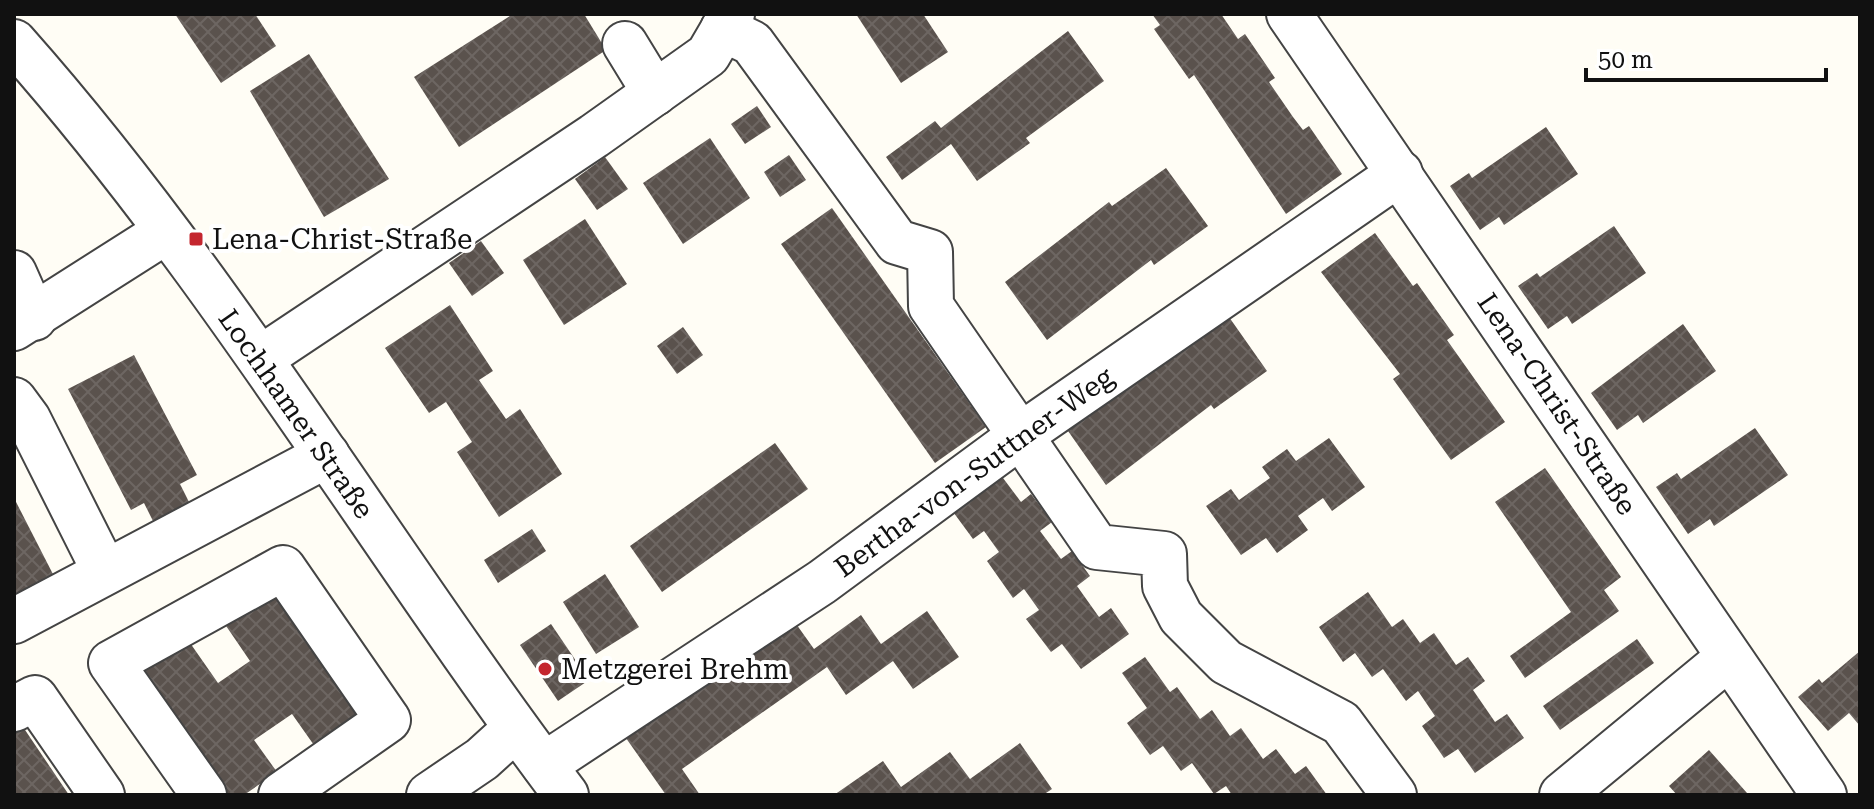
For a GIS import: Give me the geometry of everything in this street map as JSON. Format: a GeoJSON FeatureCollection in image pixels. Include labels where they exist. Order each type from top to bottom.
{"type":"FeatureCollection","features":[{"type":"Feature","properties":{"kind":"street","name":"Lena-Christ-Straße"},"geometry":{"type":"LineString","coordinates":[[1289,14],[1824,795]]}},
{"type":"Feature","properties":{"kind":"street"},"geometry":{"type":"LineString","coordinates":[[261,358],[708,55],[727,22],[752,43],[897,242],[930,252],[931,306],[1097,547],[1164,554],[1165,586],[1181,617],[1226,662],[1341,723],[1394,795]]}},
{"type":"Feature","properties":{"kind":"street","name":"Lochhamer Straße"},"geometry":{"type":"LineString","coordinates":[[14,42],[99,142],[261,358],[515,729],[555,780]]}},
{"type":"Feature","properties":{"kind":"street"},"geometry":{"type":"LineString","coordinates":[[625,44],[655,93]]}},
{"type":"Feature","properties":{"kind":"street","name":"Bertha-von-Suttner-Weg"},"geometry":{"type":"LineString","coordinates":[[555,780],[1020,436],[1400,173]]}},
{"type":"Feature","properties":{"kind":"street"},"geometry":{"type":"LineString","coordinates":[[14,273],[24,323],[165,232]]}},
{"type":"Feature","properties":{"kind":"street"},"geometry":{"type":"LineString","coordinates":[[14,400],[28,419],[105,572]]}},
{"type":"Feature","properties":{"kind":"street"},"geometry":{"type":"LineString","coordinates":[[14,621],[327,455]]}},
{"type":"Feature","properties":{"kind":"street"},"geometry":{"type":"LineString","coordinates":[[204,795],[111,663],[283,568],[388,720],[281,795]]}},
{"type":"Feature","properties":{"kind":"street"},"geometry":{"type":"LineString","coordinates":[[1562,795],[1728,658]]}},
{"type":"Feature","properties":{"kind":"street"},"geometry":{"type":"LineString","coordinates":[[14,709],[35,698],[102,795]]}},
{"type":"Feature","properties":{"kind":"street"},"geometry":{"type":"LineString","coordinates":[[429,795],[482,759],[515,729]]}},
{"type":"Feature","properties":{"kind":"building"},"geometry":{"type":"Polygon","coordinates":[[[175,14],[255,14],[276,46],[221,83],[175,14]]]}},
{"type":"Feature","properties":{"kind":"building"},"geometry":{"type":"Polygon","coordinates":[[[513,14],[584,14],[606,50],[459,147],[414,77],[513,14]]]}},
{"type":"Feature","properties":{"kind":"building"},"geometry":{"type":"Polygon","coordinates":[[[856,14],[923,14],[948,52],[901,83],[856,14]]]}},
{"type":"Feature","properties":{"kind":"building"},"geometry":{"type":"Polygon","coordinates":[[[1152,14],[1221,14],[1238,39],[1245,34],[1275,78],[1269,82],[1293,117],[1303,130],[1309,126],[1342,174],[1286,214],[1194,75],[1189,79],[1154,29],[1160,25],[1152,14]]]}},
{"type":"Feature","properties":{"kind":"building"},"geometry":{"type":"Polygon","coordinates":[[[1068,31],[1104,81],[1026,138],[1030,143],[977,181],[951,144],[902,180],[886,157],[935,121],[941,128],[1068,31]]]}},
{"type":"Feature","properties":{"kind":"building"},"geometry":{"type":"Polygon","coordinates":[[[309,54],[389,179],[324,217],[250,91],[309,54]]]}},
{"type":"Feature","properties":{"kind":"building"},"geometry":{"type":"Polygon","coordinates":[[[757,106],[771,127],[745,144],[731,124],[757,106]]]}},
{"type":"Feature","properties":{"kind":"building"},"geometry":{"type":"Polygon","coordinates":[[[1546,127],[1578,174],[1504,225],[1499,217],[1480,230],[1450,186],[1469,173],[1472,178],[1546,127]]]}},
{"type":"Feature","properties":{"kind":"building"},"geometry":{"type":"Polygon","coordinates":[[[710,138],[750,198],[683,244],[643,183],[710,138]]]}},
{"type":"Feature","properties":{"kind":"building"},"geometry":{"type":"Polygon","coordinates":[[[789,155],[806,180],[780,197],[764,172],[789,155]]]}},
{"type":"Feature","properties":{"kind":"building"},"geometry":{"type":"Polygon","coordinates":[[[605,157],[628,189],[597,210],[575,179],[605,157]]]}},
{"type":"Feature","properties":{"kind":"building"},"geometry":{"type":"Polygon","coordinates":[[[1166,168],[1208,226],[1154,265],[1151,260],[1047,340],[1005,282],[1109,202],[1112,206],[1166,168]]]}},
{"type":"Feature","properties":{"kind":"building"},"geometry":{"type":"Polygon","coordinates":[[[832,208],[986,427],[935,463],[781,244],[832,208]]]}},
{"type":"Feature","properties":{"kind":"building"},"geometry":{"type":"Polygon","coordinates":[[[585,219],[627,284],[564,325],[523,260],[585,219]]]}},
{"type":"Feature","properties":{"kind":"building"},"geometry":{"type":"Polygon","coordinates":[[[1614,226],[1646,273],[1572,324],[1567,316],[1548,329],[1518,286],[1537,273],[1540,277],[1614,226]]]}},
{"type":"Feature","properties":{"kind":"building"},"geometry":{"type":"Polygon","coordinates":[[[1375,233],[1413,286],[1417,283],[1454,335],[1447,340],[1505,422],[1451,460],[1393,379],[1400,374],[1321,272],[1375,233]]]}},
{"type":"Feature","properties":{"kind":"building"},"geometry":{"type":"Polygon","coordinates":[[[481,241],[504,273],[472,296],[449,263],[481,241]]]}},
{"type":"Feature","properties":{"kind":"building"},"geometry":{"type":"Polygon","coordinates":[[[450,305],[493,371],[479,380],[506,419],[520,409],[562,474],[499,517],[457,452],[472,442],[446,402],[429,413],[385,348],[450,305]]]}},
{"type":"Feature","properties":{"kind":"building"},"geometry":{"type":"Polygon","coordinates":[[[1229,317],[1267,371],[1214,409],[1211,405],[1106,485],[1068,431],[1172,351],[1175,356],[1229,317]]]}},
{"type":"Feature","properties":{"kind":"building"},"geometry":{"type":"Polygon","coordinates":[[[1683,324],[1716,371],[1643,423],[1638,415],[1617,430],[1591,393],[1683,324]]]}},
{"type":"Feature","properties":{"kind":"building"},"geometry":{"type":"Polygon","coordinates":[[[683,327],[703,355],[677,374],[657,346],[683,327]]]}},
{"type":"Feature","properties":{"kind":"building"},"geometry":{"type":"Polygon","coordinates":[[[134,355],[197,475],[180,484],[193,510],[157,529],[144,503],[131,510],[68,389],[134,355]]]}},
{"type":"Feature","properties":{"kind":"building"},"geometry":{"type":"Polygon","coordinates":[[[1755,428],[1788,475],[1714,526],[1710,519],[1688,534],[1656,487],[1677,473],[1681,479],[1755,428]]]}},
{"type":"Feature","properties":{"kind":"building"},"geometry":{"type":"Polygon","coordinates":[[[1329,438],[1365,487],[1332,511],[1323,498],[1298,516],[1308,530],[1277,553],[1266,538],[1241,555],[1206,506],[1231,489],[1239,500],[1270,478],[1262,467],[1287,449],[1296,461],[1329,438]]]}},
{"type":"Feature","properties":{"kind":"building"},"geometry":{"type":"Polygon","coordinates":[[[775,443],[808,489],[662,592],[630,546],[775,443]]]}},
{"type":"Feature","properties":{"kind":"building"},"geometry":{"type":"Polygon","coordinates":[[[1545,468],[1621,577],[1604,590],[1619,611],[1525,678],[1510,656],[1571,612],[1495,502],[1545,468]]]}},
{"type":"Feature","properties":{"kind":"building"},"geometry":{"type":"Polygon","coordinates":[[[997,470],[1021,502],[1031,494],[1052,522],[1040,531],[1061,559],[1072,551],[1090,576],[1077,586],[1099,617],[1111,608],[1129,634],[1081,669],[1062,644],[1051,652],[1026,619],[1039,610],[1024,589],[1013,598],[987,561],[999,552],[984,531],[973,539],[948,505],[997,470]]]}},
{"type":"Feature","properties":{"kind":"building"},"geometry":{"type":"Polygon","coordinates":[[[14,498],[57,582],[14,605],[14,498]]]}},
{"type":"Feature","properties":{"kind":"building"},"geometry":{"type":"Polygon","coordinates":[[[532,529],[546,551],[498,583],[484,560],[532,529]]]}},
{"type":"Feature","properties":{"kind":"building"},"geometry":{"type":"Polygon","coordinates":[[[605,574],[639,627],[596,654],[563,602],[605,574]]]}},
{"type":"Feature","properties":{"kind":"building"},"geometry":{"type":"Polygon","coordinates":[[[279,580],[370,710],[316,748],[292,714],[254,740],[277,772],[244,795],[217,795],[135,677],[188,640],[218,683],[250,661],[222,620],[279,580]]]}},
{"type":"Feature","properties":{"kind":"building"},"geometry":{"type":"Polygon","coordinates":[[[1368,592],[1392,627],[1403,619],[1420,643],[1434,633],[1456,665],[1468,657],[1485,681],[1473,690],[1495,722],[1507,714],[1524,738],[1475,773],[1458,749],[1444,758],[1422,726],[1435,716],[1418,691],[1406,701],[1383,669],[1372,677],[1355,653],[1343,662],[1319,627],[1368,592]]]}},
{"type":"Feature","properties":{"kind":"building"},"geometry":{"type":"Polygon","coordinates":[[[927,611],[959,657],[913,689],[893,661],[846,695],[827,667],[682,769],[700,795],[666,795],[621,731],[644,714],[650,723],[794,621],[814,649],[861,615],[881,644],[927,611]]]}},
{"type":"Feature","properties":{"kind":"building"},"geometry":{"type":"Polygon","coordinates":[[[551,624],[589,680],[558,701],[520,645],[551,624]]]}},
{"type":"Feature","properties":{"kind":"building"},"geometry":{"type":"Polygon","coordinates":[[[1637,639],[1654,663],[1560,730],[1543,706],[1637,639]]]}},
{"type":"Feature","properties":{"kind":"building"},"geometry":{"type":"Polygon","coordinates":[[[1860,651],[1860,726],[1849,713],[1828,731],[1798,697],[1819,679],[1822,683],[1860,651]]]}},
{"type":"Feature","properties":{"kind":"building"},"geometry":{"type":"Polygon","coordinates":[[[1145,657],[1170,692],[1177,687],[1200,719],[1212,710],[1230,736],[1241,728],[1263,759],[1276,749],[1295,774],[1306,766],[1327,795],[1232,795],[1226,786],[1214,794],[1192,763],[1181,771],[1163,746],[1150,755],[1127,723],[1147,708],[1122,673],[1145,657]]]}},
{"type":"Feature","properties":{"kind":"building"},"geometry":{"type":"Polygon","coordinates":[[[21,724],[69,795],[14,795],[14,729],[21,724]]]}},
{"type":"Feature","properties":{"kind":"building"},"geometry":{"type":"Polygon","coordinates":[[[1020,743],[1052,789],[1043,795],[834,795],[883,761],[901,787],[950,752],[970,779],[1020,743]]]}},
{"type":"Feature","properties":{"kind":"building"},"geometry":{"type":"Polygon","coordinates":[[[1709,750],[1749,795],[1677,795],[1669,786],[1709,750]]]}},
{"type":"Feature","properties":{"kind":"place","name":"Lena-Christ-Straße"},"geometry":{"type":"Point","coordinates":[196,239]}},
{"type":"Feature","properties":{"kind":"place","name":"Metzgerei Brehm"},"geometry":{"type":"Point","coordinates":[545,669]}}]}
